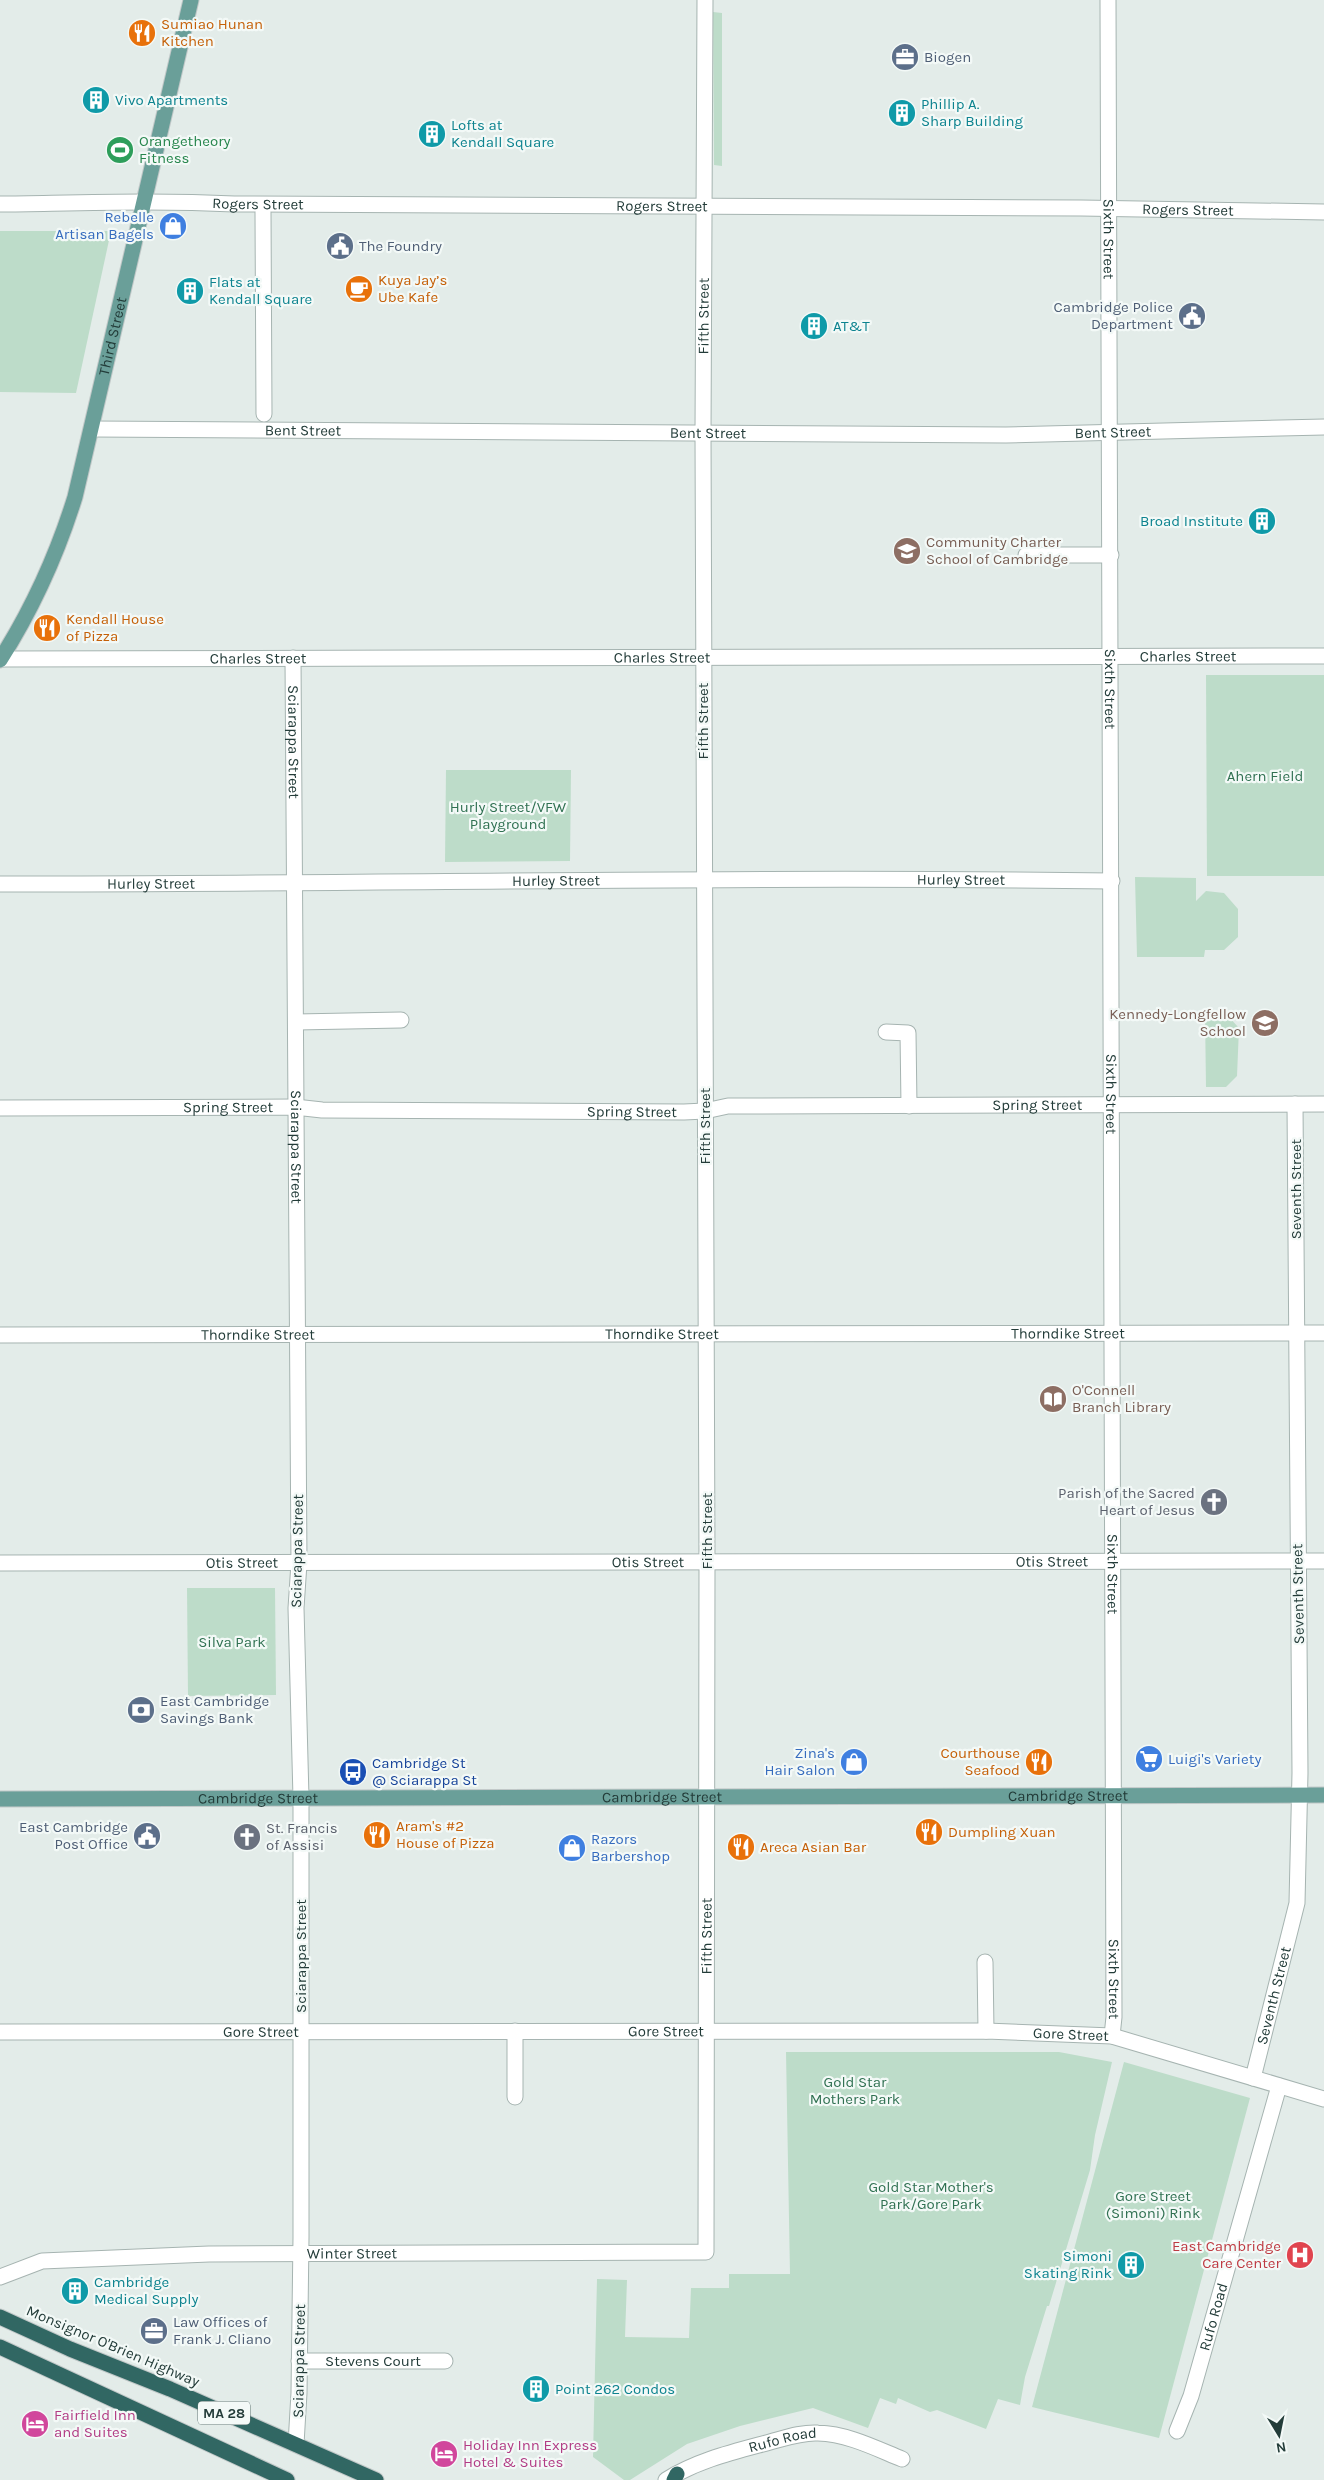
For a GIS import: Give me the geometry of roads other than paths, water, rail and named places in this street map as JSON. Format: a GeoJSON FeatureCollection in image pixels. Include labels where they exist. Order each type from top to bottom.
{"type":"FeatureCollection","features":[{"type":"Feature","properties":{"kind":"highway","name":"Monsignor O'Brien Highway"},"geometry":{"type":"LineString","coordinates":[[0,2317],[376,2480]]}},
{"type":"Feature","properties":{"kind":"highway","name":"MA 28"},"geometry":{"type":"LineString","coordinates":[[0,2347],[287,2480]]}},
{"type":"Feature","properties":{"kind":"main road","name":"Third Street"},"geometry":{"type":"LineString","coordinates":[[0,660],[22,626],[52,563],[75,496],[191,0]]}},
{"type":"Feature","properties":{"kind":"main road","name":"Cambridge Street"},"geometry":{"type":"LineString","coordinates":[[0,1799],[1324,1795]]}},
{"type":"Feature","properties":{"kind":"street","name":"Fifth Street"},"geometry":{"type":"LineString","coordinates":[[705,0],[703,433],[708,2030],[706,2252]]}},
{"type":"Feature","properties":{"kind":"street","name":"Sixth Street"},"geometry":{"type":"LineString","coordinates":[[1108,0],[1114,1560],[1114,2017],[1112,2036]]}},
{"type":"Feature","properties":{"kind":"street","name":"Rogers Street"},"geometry":{"type":"LineString","coordinates":[[0,204],[143,204],[175,201],[234,204],[705,205],[1109,208],[1324,212]]}},
{"type":"Feature","properties":{"kind":"street"},"geometry":{"type":"LineString","coordinates":[[262,212],[264,414]]}},
{"type":"Feature","properties":{"kind":"street","name":"Bent Street"},"geometry":{"type":"LineString","coordinates":[[92,429],[1110,434],[1324,427]]}},
{"type":"Feature","properties":{"kind":"street"},"geometry":{"type":"LineString","coordinates":[[1026,555],[1111,555]]}},
{"type":"Feature","properties":{"kind":"street","name":"Charles Street"},"geometry":{"type":"LineString","coordinates":[[0,660],[1324,656]]}},
{"type":"Feature","properties":{"kind":"street","name":"Sciarappa Street"},"geometry":{"type":"LineString","coordinates":[[294,658],[296,1335],[299,1563],[296,1608],[301,1798],[301,2254],[296,2444]]}},
{"type":"Feature","properties":{"kind":"street","name":"Hurley Street"},"geometry":{"type":"LineString","coordinates":[[0,884],[294,884],[704,879],[1112,881]]}},
{"type":"Feature","properties":{"kind":"street"},"geometry":{"type":"LineString","coordinates":[[296,1022],[401,1020]]}},
{"type":"Feature","properties":{"kind":"street"},"geometry":{"type":"LineString","coordinates":[[886,1032],[908,1033],[909,1106]]}},
{"type":"Feature","properties":{"kind":"street","name":"Seventh Street"},"geometry":{"type":"LineString","coordinates":[[1253,2078],[1297,1904],[1299,1795],[1296,1104]]}},
{"type":"Feature","properties":{"kind":"street","name":"Spring Street"},"geometry":{"type":"LineString","coordinates":[[0,1108],[295,1107],[332,1110],[705,1111],[728,1106],[1324,1104]]}},
{"type":"Feature","properties":{"kind":"street","name":"Thorndike Street"},"geometry":{"type":"LineString","coordinates":[[0,1335],[1324,1333]]}},
{"type":"Feature","properties":{"kind":"street","name":"Otis Street"},"geometry":{"type":"LineString","coordinates":[[0,1563],[1324,1561]]}},
{"type":"Feature","properties":{"kind":"street"},"geometry":{"type":"LineString","coordinates":[[985,1962],[986,2031]]}},
{"type":"Feature","properties":{"kind":"street","name":"Gore Street"},"geometry":{"type":"LineString","coordinates":[[0,2032],[708,2030],[1082,2033],[1112,2036],[1324,2099]]}},
{"type":"Feature","properties":{"kind":"street"},"geometry":{"type":"LineString","coordinates":[[515,2031],[515,2097]]}},
{"type":"Feature","properties":{"kind":"street","name":"Rufo Road"},"geometry":{"type":"LineString","coordinates":[[1177,2431],[1191,2396],[1279,2086]]}},
{"type":"Feature","properties":{"kind":"street","name":"Winter Street"},"geometry":{"type":"LineString","coordinates":[[0,2276],[42,2261],[209,2254],[706,2252]]}},
{"type":"Feature","properties":{"kind":"street","name":"Stevens Court"},"geometry":{"type":"LineString","coordinates":[[299,2361],[446,2361]]}},
{"type":"Feature","properties":{"kind":"street","name":"Rufo Road"},"geometry":{"type":"LineString","coordinates":[[672,2478],[717,2456],[816,2432],[846,2438],[902,2459]]}},
{"type":"Feature","properties":{"kind":"place","name":"Sumiao Hunan Kitchen"},"geometry":{"type":"Point","coordinates":[142,33]}},
{"type":"Feature","properties":{"kind":"place","name":"Biogen"},"geometry":{"type":"Point","coordinates":[905,57]}},
{"type":"Feature","properties":{"kind":"place","name":"Vivo Apartments"},"geometry":{"type":"Point","coordinates":[96,100]}},
{"type":"Feature","properties":{"kind":"place","name":"Phillip A. Sharp Building"},"geometry":{"type":"Point","coordinates":[902,113]}},
{"type":"Feature","properties":{"kind":"place","name":"Lofts at Kendall Square"},"geometry":{"type":"Point","coordinates":[432,134]}},
{"type":"Feature","properties":{"kind":"place","name":"Orangetheory Fitness"},"geometry":{"type":"Point","coordinates":[120,150]}},
{"type":"Feature","properties":{"kind":"place","name":"Rebelle Artisan Bagels"},"geometry":{"type":"Point","coordinates":[173,226]}},
{"type":"Feature","properties":{"kind":"place","name":"The Foundry"},"geometry":{"type":"Point","coordinates":[340,246]}},
{"type":"Feature","properties":{"kind":"place","name":"Kuya Jay’s Ube Kafe"},"geometry":{"type":"Point","coordinates":[359,289]}},
{"type":"Feature","properties":{"kind":"place","name":"Flats at Kendall Square"},"geometry":{"type":"Point","coordinates":[190,291]}},
{"type":"Feature","properties":{"kind":"place","name":"Cambridge Police Department"},"geometry":{"type":"Point","coordinates":[1192,316]}},
{"type":"Feature","properties":{"kind":"place","name":"AT&T"},"geometry":{"type":"Point","coordinates":[814,326]}},
{"type":"Feature","properties":{"kind":"place","name":"Broad Institute"},"geometry":{"type":"Point","coordinates":[1262,521]}},
{"type":"Feature","properties":{"kind":"place","name":"Community Charter School of Cambridge"},"geometry":{"type":"Point","coordinates":[907,551]}},
{"type":"Feature","properties":{"kind":"place","name":"Kendall House of Pizza"},"geometry":{"type":"Point","coordinates":[47,628]}},
{"type":"Feature","properties":{"kind":"place","name":"Kennedy-Longfellow School"},"geometry":{"type":"Point","coordinates":[1265,1023]}},
{"type":"Feature","properties":{"kind":"place","name":"O'Connell Branch Library"},"geometry":{"type":"Point","coordinates":[1053,1399]}},
{"type":"Feature","properties":{"kind":"place","name":"Parish of the Sacred Heart of Jesus"},"geometry":{"type":"Point","coordinates":[1214,1502]}},
{"type":"Feature","properties":{"kind":"place","name":"East Cambridge Savings Bank"},"geometry":{"type":"Point","coordinates":[141,1710]}},
{"type":"Feature","properties":{"kind":"place","name":"Luigi's Variety"},"geometry":{"type":"Point","coordinates":[1149,1759]}},
{"type":"Feature","properties":{"kind":"place","name":"Zina's Hair Salon"},"geometry":{"type":"Point","coordinates":[854,1762]}},
{"type":"Feature","properties":{"kind":"place","name":"Courthouse Seafood"},"geometry":{"type":"Point","coordinates":[1039,1762]}},
{"type":"Feature","properties":{"kind":"place","name":"Cambridge St @ Sciarappa St"},"geometry":{"type":"Point","coordinates":[353,1772]}},
{"type":"Feature","properties":{"kind":"place","name":"Dumpling Xuan"},"geometry":{"type":"Point","coordinates":[929,1832]}},
{"type":"Feature","properties":{"kind":"place","name":"Aram's #2 House of Pizza"},"geometry":{"type":"Point","coordinates":[377,1835]}},
{"type":"Feature","properties":{"kind":"place","name":"East Cambridge Post Office"},"geometry":{"type":"Point","coordinates":[147,1836]}},
{"type":"Feature","properties":{"kind":"place","name":"St. Francis of Assisi"},"geometry":{"type":"Point","coordinates":[247,1837]}},
{"type":"Feature","properties":{"kind":"place","name":"Areca Asian Bar"},"geometry":{"type":"Point","coordinates":[741,1847]}},
{"type":"Feature","properties":{"kind":"place","name":"Razors Barbershop"},"geometry":{"type":"Point","coordinates":[572,1848]}},
{"type":"Feature","properties":{"kind":"place","name":"East Cambridge Care Center"},"geometry":{"type":"Point","coordinates":[1300,2255]}},
{"type":"Feature","properties":{"kind":"place","name":"Simoni Skating Rink"},"geometry":{"type":"Point","coordinates":[1131,2265]}},
{"type":"Feature","properties":{"kind":"place","name":"Cambridge Medical Supply"},"geometry":{"type":"Point","coordinates":[75,2291]}},
{"type":"Feature","properties":{"kind":"place","name":"Law Offices of Frank J. Cliano"},"geometry":{"type":"Point","coordinates":[154,2331]}},
{"type":"Feature","properties":{"kind":"place","name":"Point 262 Condos"},"geometry":{"type":"Point","coordinates":[536,2389]}},
{"type":"Feature","properties":{"kind":"place","name":"Fairfield Inn and Suites"},"geometry":{"type":"Point","coordinates":[35,2424]}},
{"type":"Feature","properties":{"kind":"place","name":"Holiday Inn Express Hotel & Suites"},"geometry":{"type":"Point","coordinates":[444,2454]}},
{"type":"Feature","properties":{"kind":"park label","name":"Ahern Field"},"geometry":{"type":"Point","coordinates":[1265,776]}},
{"type":"Feature","properties":{"kind":"park label","name":"Hurly Street/VFW Playground"},"geometry":{"type":"Point","coordinates":[508,816]}},
{"type":"Feature","properties":{"kind":"park label","name":"Silva Park"},"geometry":{"type":"Point","coordinates":[232,1642]}},
{"type":"Feature","properties":{"kind":"park label","name":"Gold Star Mothers Park"},"geometry":{"type":"Point","coordinates":[855,2090]}},
{"type":"Feature","properties":{"kind":"park label","name":"Gold Star Mother's Park/Gore Park"},"geometry":{"type":"Point","coordinates":[931,2196]}},
{"type":"Feature","properties":{"kind":"park label","name":"Gore Street (Simoni) Rink"},"geometry":{"type":"Point","coordinates":[1153,2204]}}]}
